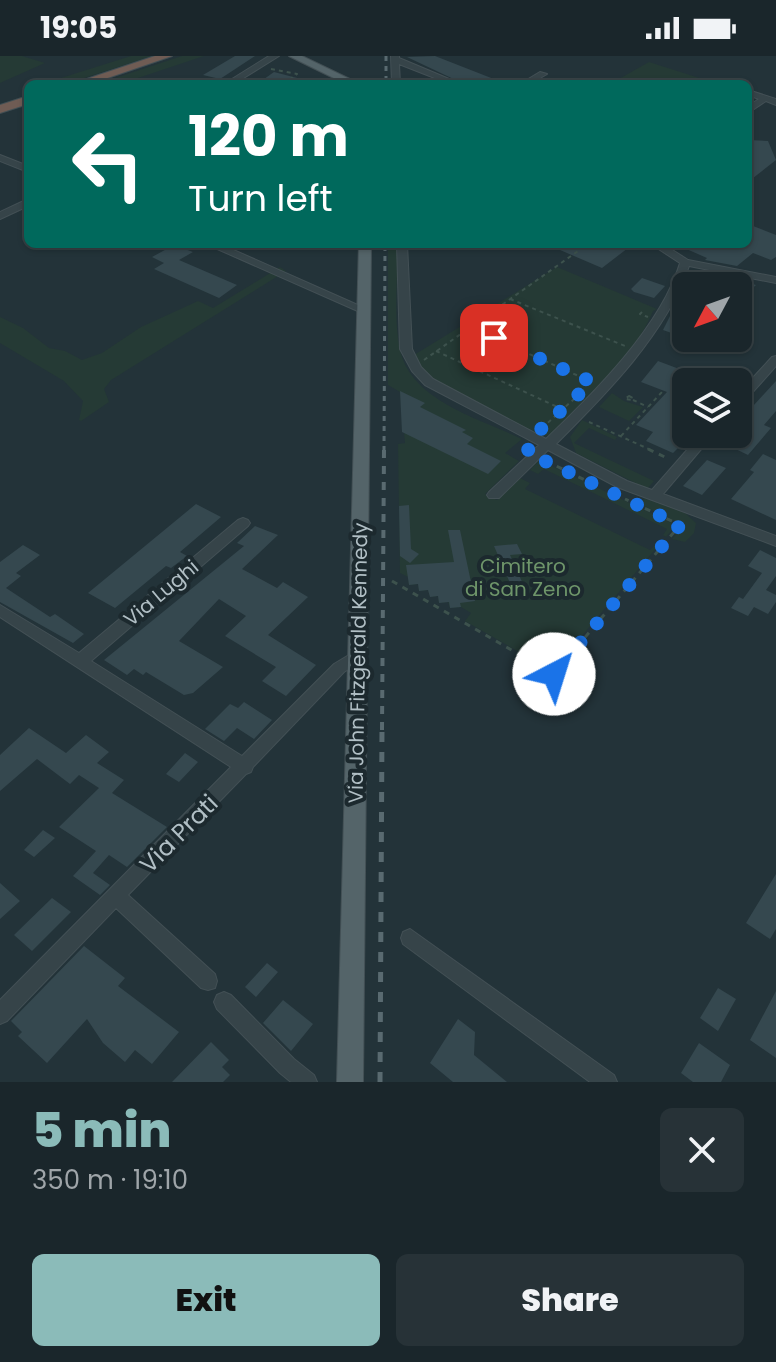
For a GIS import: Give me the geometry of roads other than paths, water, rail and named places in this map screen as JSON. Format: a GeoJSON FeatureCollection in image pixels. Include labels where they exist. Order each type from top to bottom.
{"type":"FeatureCollection","features":[{"type":"Feature","properties":{"kind":"highway"},"geometry":{"type":"LineString","coordinates":[[91,80],[166,56]]}},
{"type":"Feature","properties":{"kind":"highway"},"geometry":{"type":"LineString","coordinates":[[0,109],[24,101]]}},
{"type":"Feature","properties":{"kind":"main road"},"geometry":{"type":"LineString","coordinates":[[294,56],[346,80]]}},
{"type":"Feature","properties":{"kind":"main road"},"geometry":{"type":"LineString","coordinates":[[323,70],[339,80]]}},
{"type":"Feature","properties":{"kind":"main road","name":"Via John Fitzgerald Kennedy"},"geometry":{"type":"LineString","coordinates":[[350,1082],[365,248]]}},
{"type":"Feature","properties":{"kind":"street"},"geometry":{"type":"LineString","coordinates":[[234,80],[275,56]]}},
{"type":"Feature","properties":{"kind":"street"},"geometry":{"type":"LineString","coordinates":[[396,80],[395,57],[448,80]]}},
{"type":"Feature","properties":{"kind":"street"},"geometry":{"type":"LineString","coordinates":[[252,80],[267,70],[255,66]]}},
{"type":"Feature","properties":{"kind":"street"},"geometry":{"type":"LineString","coordinates":[[532,80],[543,74]]}},
{"type":"Feature","properties":{"kind":"street"},"geometry":{"type":"LineString","coordinates":[[752,93],[776,102]]}},
{"type":"Feature","properties":{"kind":"street"},"geometry":{"type":"LineString","coordinates":[[752,107],[765,98]]}},
{"type":"Feature","properties":{"kind":"street"},"geometry":{"type":"LineString","coordinates":[[0,158],[24,167]]}},
{"type":"Feature","properties":{"kind":"street"},"geometry":{"type":"LineString","coordinates":[[15,164],[24,159]]}},
{"type":"Feature","properties":{"kind":"street"},"geometry":{"type":"LineString","coordinates":[[0,216],[24,204]]}},
{"type":"Feature","properties":{"kind":"street"},"geometry":{"type":"LineString","coordinates":[[220,248],[364,310]]}},
{"type":"Feature","properties":{"kind":"street"},"geometry":{"type":"LineString","coordinates":[[402,248],[405,342],[416,369],[429,382],[597,473],[776,541]]}},
{"type":"Feature","properties":{"kind":"street"},"geometry":{"type":"LineString","coordinates":[[662,248],[685,262],[776,280]]}},
{"type":"Feature","properties":{"kind":"street"},"geometry":{"type":"LineString","coordinates":[[494,495],[534,456],[542,441],[576,416],[636,351],[667,300],[685,262]]}},
{"type":"Feature","properties":{"kind":"street"},"geometry":{"type":"LineString","coordinates":[[752,386],[776,359]]}},
{"type":"Feature","properties":{"kind":"street"},"geometry":{"type":"LineString","coordinates":[[654,496],[695,448]]}},
{"type":"Feature","properties":{"kind":"street","name":"Via Lughi"},"geometry":{"type":"LineString","coordinates":[[79,662],[243,523]]}},
{"type":"Feature","properties":{"kind":"street"},"geometry":{"type":"LineString","coordinates":[[0,610],[245,767]]}},
{"type":"Feature","properties":{"kind":"street","name":"Via Prati"},"geometry":{"type":"LineString","coordinates":[[0,1014],[339,668],[359,655]]}},
{"type":"Feature","properties":{"kind":"street"},"geometry":{"type":"LineString","coordinates":[[117,897],[208,981]]}},
{"type":"Feature","properties":{"kind":"street"},"geometry":{"type":"LineString","coordinates":[[410,938],[607,1082]]}},
{"type":"Feature","properties":{"kind":"street"},"geometry":{"type":"LineString","coordinates":[[224,1002],[307,1082]]}},
{"type":"Feature","properties":{"kind":"railway"},"geometry":{"type":"LineString","coordinates":[[386,56],[386,80]]}},
{"type":"Feature","properties":{"kind":"railway"},"geometry":{"type":"LineString","coordinates":[[384,451],[385,248]]}},
{"type":"Feature","properties":{"kind":"railway"},"geometry":{"type":"LineString","coordinates":[[382,730],[384,449]]}},
{"type":"Feature","properties":{"kind":"railway"},"geometry":{"type":"LineString","coordinates":[[380,1082],[382,728]]}},
{"type":"Feature","properties":{"kind":"park label","name":"Cimitero di San Zeno"},"geometry":{"type":"Point","coordinates":[523,578]}}]}
